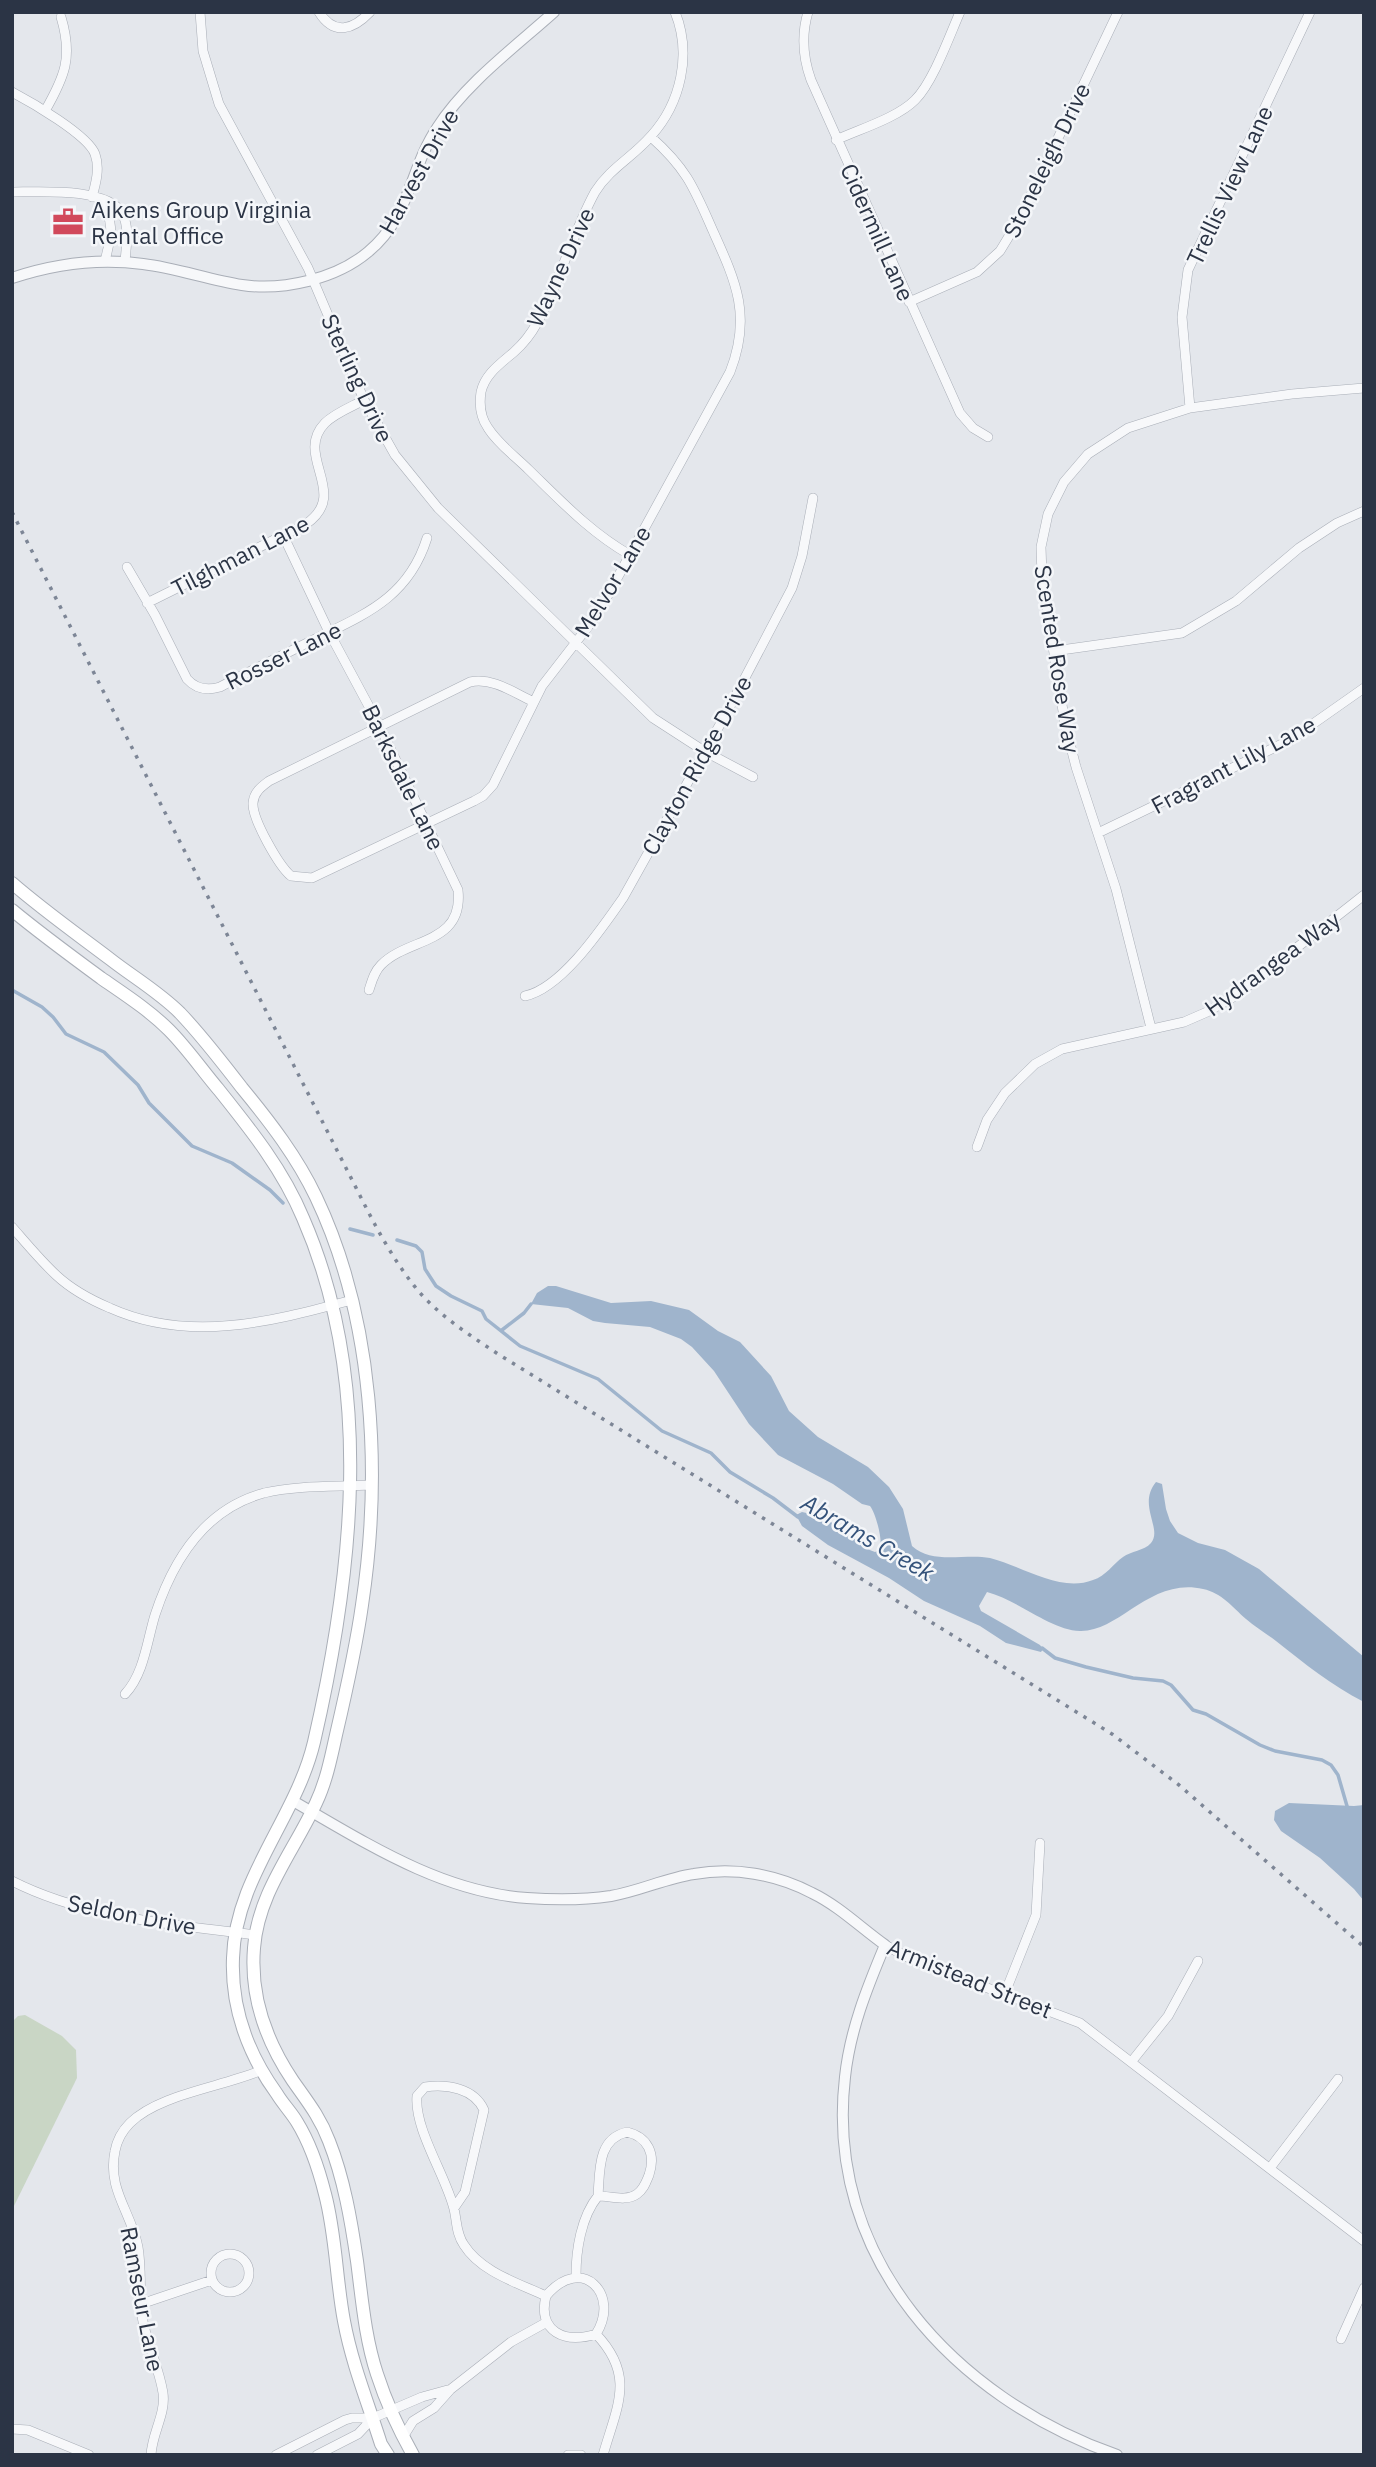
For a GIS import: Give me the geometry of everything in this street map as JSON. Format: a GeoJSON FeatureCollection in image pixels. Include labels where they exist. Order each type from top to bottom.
{"type":"FeatureCollection","features":[{"type":"Feature","properties":{"kind":"main road"},"geometry":{"type":"LineString","coordinates":[[12,883],[65,926],[159,994],[206,1042],[284,1141],[307,1179],[339,1252],[352,1300],[366,1386],[371,1485],[367,1563],[358,1630],[327,1772],[311,1812],[268,1892],[255,1935],[253,1973],[260,2015],[276,2054],[318,2114],[342,2175],[376,2373],[413,2455]]}},
{"type":"Feature","properties":{"kind":"main road"},"geometry":{"type":"LineString","coordinates":[[12,910],[159,1021],[193,1058],[258,1139],[289,1188],[314,1244],[332,1305],[347,1401],[350,1486],[345,1571],[339,1614],[313,1743],[293,1801],[253,1876],[242,1903],[235,1932],[233,1972],[236,2002],[244,2031],[261,2070],[296,2120],[323,2187],[350,2349],[381,2444],[388,2455]]}},
{"type":"Feature","properties":{"kind":"street","name":"Sterling Drive"},"geometry":{"type":"LineString","coordinates":[[200,12],[203,51],[219,104],[287,226],[313,279],[363,400],[395,456],[438,508],[653,718],[704,751],[753,777]]}},
{"type":"Feature","properties":{"kind":"street"},"geometry":{"type":"LineString","coordinates":[[319,12],[332,26],[347,28],[359,24],[370,12]]}},
{"type":"Feature","properties":{"kind":"street","name":"Harvest Drive"},"geometry":{"type":"LineString","coordinates":[[12,278],[57,266],[105,261],[144,264],[255,287],[281,286],[313,279],[351,264],[381,240],[405,202],[425,152],[454,103],[554,12]]}},
{"type":"Feature","properties":{"kind":"street","name":"Wayne Drive"},"geometry":{"type":"LineString","coordinates":[[630,555],[590,529],[501,443],[483,419],[480,402],[481,392],[491,372],[522,344],[538,320],[601,184],[616,166],[651,137],[668,113],[680,80],[683,43],[676,12]]}},
{"type":"Feature","properties":{"kind":"street","name":"Cidermill Lane"},"geometry":{"type":"LineString","coordinates":[[808,12],[804,34],[804,60],[836,140],[960,413],[966,422],[988,437]]}},
{"type":"Feature","properties":{"kind":"street"},"geometry":{"type":"LineString","coordinates":[[836,140],[894,114],[915,100],[925,88],[960,12]]}},
{"type":"Feature","properties":{"kind":"street","name":"Stoneleigh Drive"},"geometry":{"type":"LineString","coordinates":[[909,302],[967,278],[1000,251],[1020,218],[1118,12]]}},
{"type":"Feature","properties":{"kind":"street","name":"Trellis View Lane"},"geometry":{"type":"LineString","coordinates":[[1190,408],[1182,317],[1188,270],[1310,12]]}},
{"type":"Feature","properties":{"kind":"street"},"geometry":{"type":"LineString","coordinates":[[45,111],[66,70],[66,45],[61,17]]}},
{"type":"Feature","properties":{"kind":"street"},"geometry":{"type":"LineString","coordinates":[[12,92],[45,111],[84,139],[92,148],[98,167],[92,197]]}},
{"type":"Feature","properties":{"kind":"street","name":"Melvor Lane"},"geometry":{"type":"LineString","coordinates":[[534,702],[495,683],[475,681],[302,764],[261,787],[253,804],[258,822],[288,874],[307,878],[479,799],[496,780],[534,702],[553,670],[597,615],[730,372],[741,329],[737,286],[694,186],[682,167],[651,137]]}},
{"type":"Feature","properties":{"kind":"street"},"geometry":{"type":"LineString","coordinates":[[12,192],[60,191],[92,197],[114,205],[123,215],[126,228],[125,262]]}},
{"type":"Feature","properties":{"kind":"street"},"geometry":{"type":"LineString","coordinates":[[92,197],[105,208],[111,222],[105,261]]}},
{"type":"Feature","properties":{"kind":"street","name":"Scented Rose Way"},"geometry":{"type":"LineString","coordinates":[[1151,1028],[1132,945],[1065,724],[1042,576],[1041,548],[1048,514],[1064,482],[1088,454],[1128,428],[1190,408],[1292,394],[1364,388]]}},
{"type":"Feature","properties":{"kind":"street","name":"Tilghman Lane"},"geometry":{"type":"LineString","coordinates":[[147,603],[311,521],[322,508],[325,498],[324,484],[314,450],[322,426],[330,418],[363,400]]}},
{"type":"Feature","properties":{"kind":"street","name":"Clayton Ridge Drive"},"geometry":{"type":"LineString","coordinates":[[525,996],[541,990],[559,977],[606,923],[623,898],[792,588],[802,556],[813,498]]}},
{"type":"Feature","properties":{"kind":"street"},"geometry":{"type":"LineString","coordinates":[[1054,651],[1182,633],[1236,601],[1299,548],[1338,523],[1364,512]]}},
{"type":"Feature","properties":{"kind":"street","name":"Barksdale Lane"},"geometry":{"type":"LineString","coordinates":[[283,536],[456,881],[459,896],[456,914],[438,935],[384,962],[374,974],[369,990]]}},
{"type":"Feature","properties":{"kind":"street","name":"Rosser Lane"},"geometry":{"type":"LineString","coordinates":[[127,567],[187,679],[194,686],[204,689],[220,687],[374,609],[393,594],[416,564],[427,538]]}},
{"type":"Feature","properties":{"kind":"street","name":"Fragrant Lily Lane"},"geometry":{"type":"LineString","coordinates":[[1098,833],[1290,740],[1364,688]]}},
{"type":"Feature","properties":{"kind":"street","name":"Hydrangea Way"},"geometry":{"type":"LineString","coordinates":[[977,1147],[986,1119],[1005,1093],[1035,1064],[1062,1049],[1184,1022],[1207,1012],[1235,996],[1364,895]]}},
{"type":"Feature","properties":{"kind":"street"},"geometry":{"type":"LineString","coordinates":[[12,1227],[56,1276],[75,1290],[96,1302],[139,1319],[182,1327],[229,1327],[352,1300]]}},
{"type":"Feature","properties":{"kind":"street"},"geometry":{"type":"LineString","coordinates":[[125,1694],[138,1675],[150,1631],[171,1573],[195,1536],[214,1519],[229,1508],[264,1493],[371,1485]]}},
{"type":"Feature","properties":{"kind":"street","name":"Armistead Street"},"geometry":{"type":"LineString","coordinates":[[293,1801],[414,1867],[446,1881],[494,1895],[554,1900],[584,1899],[624,1893],[693,1874],[722,1871],[764,1875],[813,1893],[886,1945],[911,1959],[1080,2023],[1364,2241]]}},
{"type":"Feature","properties":{"kind":"street"},"geometry":{"type":"LineString","coordinates":[[1005,1993],[1036,1915],[1040,1843]]}},
{"type":"Feature","properties":{"kind":"street","name":"Seldon Drive"},"geometry":{"type":"LineString","coordinates":[[12,1881],[55,1899],[121,1917],[255,1935]]}},
{"type":"Feature","properties":{"kind":"street"},"geometry":{"type":"LineString","coordinates":[[886,1945],[867,1988],[853,2035],[845,2079],[844,2107],[849,2175],[867,2235],[896,2291],[915,2318],[966,2369],[1041,2421],[1117,2455]]}},
{"type":"Feature","properties":{"kind":"street"},"geometry":{"type":"LineString","coordinates":[[1132,2062],[1168,2016],[1198,1961]]}},
{"type":"Feature","properties":{"kind":"street","name":"Ramseur Lane"},"geometry":{"type":"LineString","coordinates":[[151,2455],[151,2443],[163,2402],[141,2304],[141,2260],[113,2176],[117,2143],[131,2122],[156,2106],[261,2070]]}},
{"type":"Feature","properties":{"kind":"street"},"geometry":{"type":"LineString","coordinates":[[1270,2168],[1338,2079]]}},
{"type":"Feature","properties":{"kind":"street"},"geometry":{"type":"LineString","coordinates":[[454,2208],[465,2192],[484,2110],[479,2099],[460,2089],[425,2087],[417,2096],[419,2115],[454,2208],[463,2244],[489,2269],[545,2295]]}},
{"type":"Feature","properties":{"kind":"street"},"geometry":{"type":"LineString","coordinates":[[576,2276],[586,2218],[598,2196],[601,2158],[610,2140],[617,2134],[636,2134],[650,2148],[652,2167],[645,2185],[638,2194],[628,2198],[598,2196]]}},
{"type":"Feature","properties":{"kind":"street"},"geometry":{"type":"LineString","coordinates":[[226,2255],[238,2256],[248,2266],[248,2280],[238,2291],[224,2291],[212,2280],[213,2266],[226,2255]]}},
{"type":"Feature","properties":{"kind":"street"},"geometry":{"type":"LineString","coordinates":[[576,2276],[596,2287],[602,2297],[604,2316],[596,2334],[580,2339],[558,2334],[547,2322],[544,2304],[545,2295],[563,2280],[576,2276]]}},
{"type":"Feature","properties":{"kind":"street"},"geometry":{"type":"LineString","coordinates":[[141,2304],[212,2280]]}},
{"type":"Feature","properties":{"kind":"street"},"geometry":{"type":"LineString","coordinates":[[1341,2339],[1364,2288]]}},
{"type":"Feature","properties":{"kind":"street"},"geometry":{"type":"LineString","coordinates":[[403,2437],[413,2421],[434,2409],[451,2389],[511,2343],[547,2322]]}},
{"type":"Feature","properties":{"kind":"street"},"geometry":{"type":"LineString","coordinates":[[596,2334],[611,2351],[620,2372],[619,2397],[603,2455]]}},
{"type":"Feature","properties":{"kind":"street"},"geometry":{"type":"LineString","coordinates":[[276,2455],[352,2418],[373,2418],[422,2397],[451,2389]]}},
{"type":"Feature","properties":{"kind":"street"},"geometry":{"type":"LineString","coordinates":[[317,2455],[358,2434],[373,2418]]}},
{"type":"Feature","properties":{"kind":"street"},"geometry":{"type":"LineString","coordinates":[[12,2429],[28,2430],[89,2455]]}},
{"type":"Feature","properties":{"kind":"street"},"geometry":{"type":"LineString","coordinates":[[568,2455],[581,2455]]}},
{"type":"Feature","properties":{"kind":"green space"},"geometry":{"type":"Polygon","coordinates":[[[25,2015],[62,2036],[76,2050],[77,2078],[12,2210],[12,2022],[18,2016],[25,2015]]]}},
{"type":"Feature","properties":{"kind":"water"},"geometry":{"type":"Polygon","coordinates":[[[548,1286],[611,1303],[651,1301],[689,1310],[718,1331],[740,1342],[771,1376],[789,1411],[818,1437],[868,1467],[889,1487],[903,1509],[912,1546],[920,1552],[939,1557],[990,1558],[1054,1581],[1080,1583],[1093,1580],[1106,1573],[1123,1557],[1151,1543],[1154,1531],[1149,1499],[1156,1482],[1162,1484],[1166,1509],[1178,1533],[1198,1543],[1225,1550],[1259,1569],[1364,1657],[1364,1702],[1318,1674],[1221,1597],[1203,1589],[1184,1587],[1167,1591],[1151,1597],[1109,1623],[1080,1631],[1057,1626],[987,1592],[979,1606],[981,1611],[1043,1649],[1041,1652],[1006,1643],[980,1626],[924,1601],[889,1578],[828,1545],[802,1526],[796,1515],[802,1512],[814,1515],[843,1529],[871,1551],[880,1550],[881,1540],[870,1506],[862,1504],[833,1484],[778,1455],[749,1424],[714,1371],[692,1347],[681,1339],[650,1327],[593,1321],[568,1308],[531,1304],[537,1293],[548,1286]]]}},
{"type":"Feature","properties":{"kind":"water"},"geometry":{"type":"Polygon","coordinates":[[[1289,1803],[1364,1805],[1364,1901],[1320,1858],[1281,1831],[1274,1820],[1275,1811],[1289,1803]]]}},
{"type":"Feature","properties":{"kind":"waterway","name":"Abrams Creek"},"geometry":{"type":"LineString","coordinates":[[12,990],[42,1007],[66,1034],[104,1052],[138,1085],[149,1103],[192,1146],[232,1163],[270,1190],[283,1203]]}},
{"type":"Feature","properties":{"kind":"waterway","name":"Abrams Creek"},"geometry":{"type":"LineString","coordinates":[[350,1229],[373,1235]]}},
{"type":"Feature","properties":{"kind":"waterway","name":"Abrams Creek"},"geometry":{"type":"LineString","coordinates":[[397,1240],[416,1246],[422,1252],[425,1269],[436,1286],[482,1311],[486,1319],[520,1346],[598,1379],[662,1431],[711,1453],[730,1472],[798,1517]]}},
{"type":"Feature","properties":{"kind":"waterway"},"geometry":{"type":"LineString","coordinates":[[502,1330],[531,1304]]}},
{"type":"Feature","properties":{"kind":"waterway","name":"Abrams Creek"},"geometry":{"type":"LineString","coordinates":[[1042,1648],[1055,1658],[1086,1667],[1133,1678],[1163,1681],[1171,1685],[1193,1710],[1206,1714],[1260,1745],[1275,1751],[1322,1760],[1331,1765],[1338,1775],[1347,1806]]}},
{"type":"Feature","properties":{"kind":"railway"},"geometry":{"type":"LineString","coordinates":[[12,512],[371,1217],[399,1265],[421,1294],[448,1319],[498,1354],[1112,1734],[1179,1785],[1364,1947]]}},
{"type":"Feature","properties":{"kind":"place","name":"Aikens Group Virginia Rental Office"},"geometry":{"type":"Point","coordinates":[68,222]}}]}
